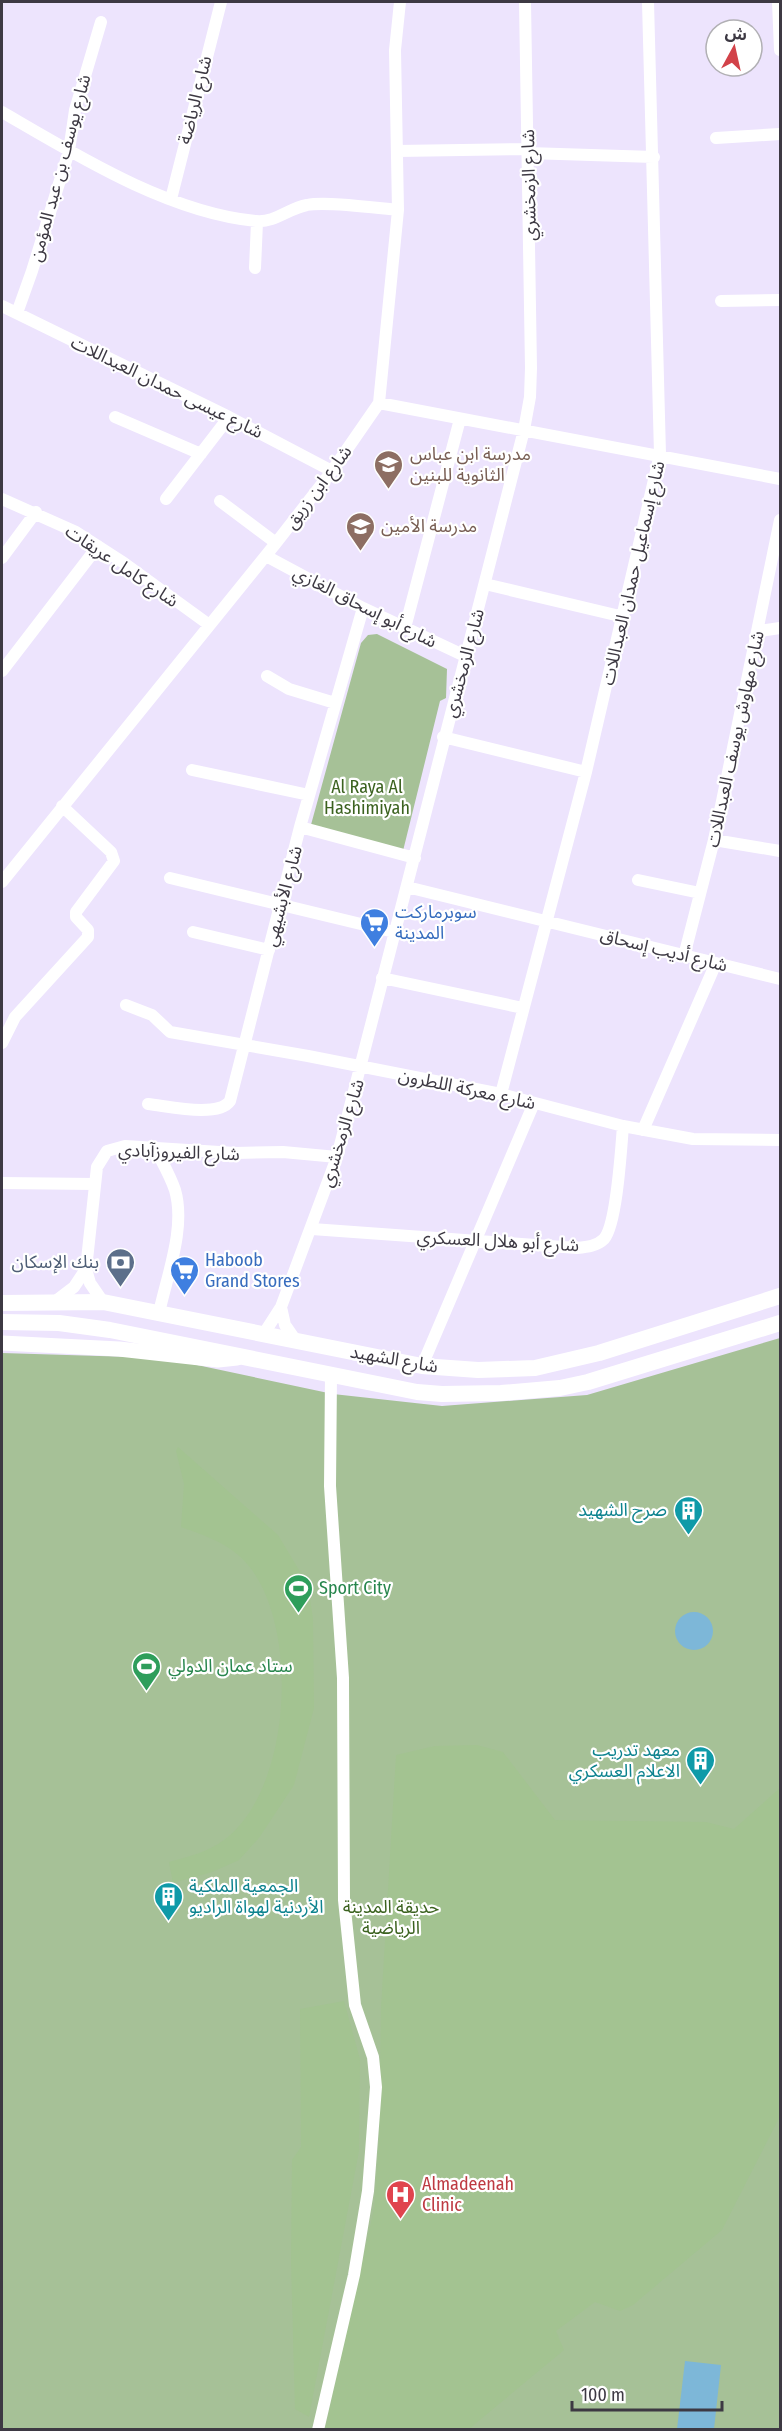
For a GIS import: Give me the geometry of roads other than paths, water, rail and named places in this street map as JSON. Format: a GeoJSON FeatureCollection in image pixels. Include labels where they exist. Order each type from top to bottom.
{"type":"FeatureCollection","features":[{"type":"Feature","properties":{"kind":"highway","name":"شارع الشهيد"},"geometry":{"type":"LineString","coordinates":[[2,1303],[57,1300],[104,1302],[422,1366],[478,1370],[535,1368],[599,1353],[780,1296]]}},
{"type":"Feature","properties":{"kind":"highway","name":"شارع الشهيد"},"geometry":{"type":"LineString","coordinates":[[5,1323],[59,1323],[110,1330],[331,1375],[442,1394],[560,1388],[666,1360],[780,1323]]}},
{"type":"Feature","properties":{"kind":"main road"},"geometry":{"type":"LineString","coordinates":[[2,1343],[119,1349],[218,1360],[244,1357]]}},
{"type":"Feature","properties":{"kind":"street","name":"شارع الرياضة"},"geometry":{"type":"LineString","coordinates":[[171,199],[221,2]]}},
{"type":"Feature","properties":{"kind":"street","name":"شارع ابن زريق"},"geometry":{"type":"LineString","coordinates":[[2,882],[208,624],[266,556],[332,471],[379,403],[398,210],[395,50],[400,2]]}},
{"type":"Feature","properties":{"kind":"street","name":"شارع الزمخشري"},"geometry":{"type":"LineString","coordinates":[[263,1335],[281,1306],[312,1229],[337,1157],[415,858],[443,737],[524,430],[530,397],[531,368],[525,2]]}},
{"type":"Feature","properties":{"kind":"street","name":"شارع إسماعيل حمدان العبداللات"},"geometry":{"type":"LineString","coordinates":[[501,1094],[586,772],[624,617],[660,454],[654,157],[648,2]]}},
{"type":"Feature","properties":{"kind":"street"},"geometry":{"type":"LineString","coordinates":[[778,2],[780,50]]}},
{"type":"Feature","properties":{"kind":"street","name":"شارع يوسف بن عبد المؤمن"},"geometry":{"type":"LineString","coordinates":[[17,313],[69,151],[75,110],[101,22]]}},
{"type":"Feature","properties":{"kind":"street"},"geometry":{"type":"LineString","coordinates":[[2,112],[69,151],[134,184],[171,199],[257,222],[273,219],[309,204],[398,210]]}},
{"type":"Feature","properties":{"kind":"street"},"geometry":{"type":"LineString","coordinates":[[716,138],[780,135]]}},
{"type":"Feature","properties":{"kind":"street"},"geometry":{"type":"LineString","coordinates":[[398,151],[528,151],[654,157]]}},
{"type":"Feature","properties":{"kind":"street"},"geometry":{"type":"LineString","coordinates":[[255,268],[257,222]]}},
{"type":"Feature","properties":{"kind":"street"},"geometry":{"type":"LineString","coordinates":[[721,301],[780,300]]}},
{"type":"Feature","properties":{"kind":"street","name":"شارع عيسى حمدان العبداللات"},"geometry":{"type":"LineString","coordinates":[[2,306],[230,417],[332,471]]}},
{"type":"Feature","properties":{"kind":"street"},"geometry":{"type":"LineString","coordinates":[[379,403],[660,454],[780,479]]}},
{"type":"Feature","properties":{"kind":"street"},"geometry":{"type":"LineString","coordinates":[[115,417],[201,454]]}},
{"type":"Feature","properties":{"kind":"street"},"geometry":{"type":"LineString","coordinates":[[166,499],[230,417]]}},
{"type":"Feature","properties":{"kind":"street"},"geometry":{"type":"LineString","coordinates":[[405,628],[460,418]]}},
{"type":"Feature","properties":{"kind":"street","name":"شارع كامل عريقات"},"geometry":{"type":"LineString","coordinates":[[2,499],[36,512],[98,546],[208,624]]}},
{"type":"Feature","properties":{"kind":"street"},"geometry":{"type":"LineString","coordinates":[[220,501],[276,543]]}},
{"type":"Feature","properties":{"kind":"street"},"geometry":{"type":"LineString","coordinates":[[2,558],[36,512]]}},
{"type":"Feature","properties":{"kind":"street","name":"شارع مهاوش يوسف العبداللات"},"geometry":{"type":"LineString","coordinates":[[684,956],[714,840],[759,631],[780,520]]}},
{"type":"Feature","properties":{"kind":"street"},"geometry":{"type":"LineString","coordinates":[[2,671],[98,546]]}},
{"type":"Feature","properties":{"kind":"street","name":"شارع أبو إسحاق الغازي"},"geometry":{"type":"LineString","coordinates":[[266,556],[363,608],[465,656]]}},
{"type":"Feature","properties":{"kind":"street"},"geometry":{"type":"LineString","coordinates":[[485,584],[624,617]]}},
{"type":"Feature","properties":{"kind":"street","name":"شارع الأبشيهي"},"geometry":{"type":"LineString","coordinates":[[148,1104],[212,1110],[226,1106],[231,1101],[300,827],[363,608]]}},
{"type":"Feature","properties":{"kind":"street"},"geometry":{"type":"LineString","coordinates":[[759,631],[780,628]]}},
{"type":"Feature","properties":{"kind":"street"},"geometry":{"type":"LineString","coordinates":[[267,676],[289,689],[335,703]]}},
{"type":"Feature","properties":{"kind":"street"},"geometry":{"type":"LineString","coordinates":[[443,737],[586,772]]}},
{"type":"Feature","properties":{"kind":"street"},"geometry":{"type":"LineString","coordinates":[[192,770],[309,795]]}},
{"type":"Feature","properties":{"kind":"street"},"geometry":{"type":"LineString","coordinates":[[2,1043],[15,1017],[88,937],[88,930],[76,912],[114,861],[111,852],[62,806]]}},
{"type":"Feature","properties":{"kind":"street"},"geometry":{"type":"LineString","coordinates":[[300,827],[415,858]]}},
{"type":"Feature","properties":{"kind":"street"},"geometry":{"type":"LineString","coordinates":[[714,840],[780,852]]}},
{"type":"Feature","properties":{"kind":"street"},"geometry":{"type":"LineString","coordinates":[[170,878],[394,932]]}},
{"type":"Feature","properties":{"kind":"street"},"geometry":{"type":"LineString","coordinates":[[638,880],[700,893]]}},
{"type":"Feature","properties":{"kind":"street","name":"شارع أديب إسحاق"},"geometry":{"type":"LineString","coordinates":[[407,886],[780,979]]}},
{"type":"Feature","properties":{"kind":"street"},"geometry":{"type":"LineString","coordinates":[[193,932],[269,950]]}},
{"type":"Feature","properties":{"kind":"street"},"geometry":{"type":"LineString","coordinates":[[643,1130],[716,963]]}},
{"type":"Feature","properties":{"kind":"street"},"geometry":{"type":"LineString","coordinates":[[382,978],[523,1008]]}},
{"type":"Feature","properties":{"kind":"street","name":"شارع معركة اللطرون"},"geometry":{"type":"LineString","coordinates":[[126,1005],[152,1014],[170,1032],[245,1044],[501,1094],[623,1126],[714,1141],[780,1140]]}},
{"type":"Feature","properties":{"kind":"street"},"geometry":{"type":"LineString","coordinates":[[422,1366],[534,1103]]}},
{"type":"Feature","properties":{"kind":"street","name":"شارع أبو هلال العسكري"},"geometry":{"type":"LineString","coordinates":[[312,1229],[578,1248],[600,1242],[606,1237],[612,1221],[623,1126]]}},
{"type":"Feature","properties":{"kind":"street","name":"شارع الفيروزآبادي"},"geometry":{"type":"LineString","coordinates":[[86,1269],[99,1161],[107,1151],[118,1147],[236,1153],[283,1152],[337,1157]]}},
{"type":"Feature","properties":{"kind":"street"},"geometry":{"type":"LineString","coordinates":[[155,1148],[171,1179],[178,1212],[159,1313]]}},
{"type":"Feature","properties":{"kind":"street"},"geometry":{"type":"LineString","coordinates":[[2,1184],[95,1184]]}},
{"type":"Feature","properties":{"kind":"street"},"geometry":{"type":"LineString","coordinates":[[57,1300],[74,1287],[86,1269]]}},
{"type":"Feature","properties":{"kind":"street"},"geometry":{"type":"LineString","coordinates":[[86,1269],[92,1286],[104,1302]]}},
{"type":"Feature","properties":{"kind":"street"},"geometry":{"type":"LineString","coordinates":[[281,1306],[285,1324],[296,1341]]}},
{"type":"Feature","properties":{"kind":"street"},"geometry":{"type":"LineString","coordinates":[[318,2430],[343,2333],[368,2191],[376,2087],[373,2058],[355,2006],[344,1900],[343,1678],[330,1486],[331,1375]]}},
{"type":"Feature","properties":{"kind":"water"},"geometry":{"type":"Polygon","coordinates":[[[694,1612],[707,1618],[713,1631],[707,1644],[694,1650],[681,1644],[675,1631],[681,1618],[694,1612]]]}},
{"type":"Feature","properties":{"kind":"water"},"geometry":{"type":"Polygon","coordinates":[[[685,2361],[721,2365],[714,2429],[677,2429],[685,2361]]]}},
{"type":"Feature","properties":{"kind":"place","name":"مدرسة ابن عباس الثانوية للبنين"},"geometry":{"type":"Point","coordinates":[389,490]}},
{"type":"Feature","properties":{"kind":"place","name":"مدرسة الأمين"},"geometry":{"type":"Point","coordinates":[360,552]}},
{"type":"Feature","properties":{"kind":"place","name":"سوبرماركت المدينة"},"geometry":{"type":"Point","coordinates":[374,948]}},
{"type":"Feature","properties":{"kind":"place","name":"بنك الإسكان"},"geometry":{"type":"Point","coordinates":[120,1288]}},
{"type":"Feature","properties":{"kind":"place","name":"Haboob Grand Stores"},"geometry":{"type":"Point","coordinates":[184,1296]}},
{"type":"Feature","properties":{"kind":"place","name":"صرح الشهيد"},"geometry":{"type":"Point","coordinates":[688,1536]}},
{"type":"Feature","properties":{"kind":"place","name":"Sport City"},"geometry":{"type":"Point","coordinates":[298,1614]}},
{"type":"Feature","properties":{"kind":"place","name":"ستاد عمان الدولي"},"geometry":{"type":"Point","coordinates":[147,1692]}},
{"type":"Feature","properties":{"kind":"place","name":"معهد تدريب الاعلام العسكري"},"geometry":{"type":"Point","coordinates":[701,1786]}},
{"type":"Feature","properties":{"kind":"place","name":"الجمعية الملكية الأردنية لهواة الراديو"},"geometry":{"type":"Point","coordinates":[168,1922]}},
{"type":"Feature","properties":{"kind":"place","name":"Almadeenah Clinic"},"geometry":{"type":"Point","coordinates":[401,2220]}},
{"type":"Feature","properties":{"kind":"park label","name":"Al Raya Al Hashimiyah"},"geometry":{"type":"Point","coordinates":[367,797]}},
{"type":"Feature","properties":{"kind":"park label","name":"حديقة المدينة الرياضية"},"geometry":{"type":"Point","coordinates":[391,1917]}}]}
